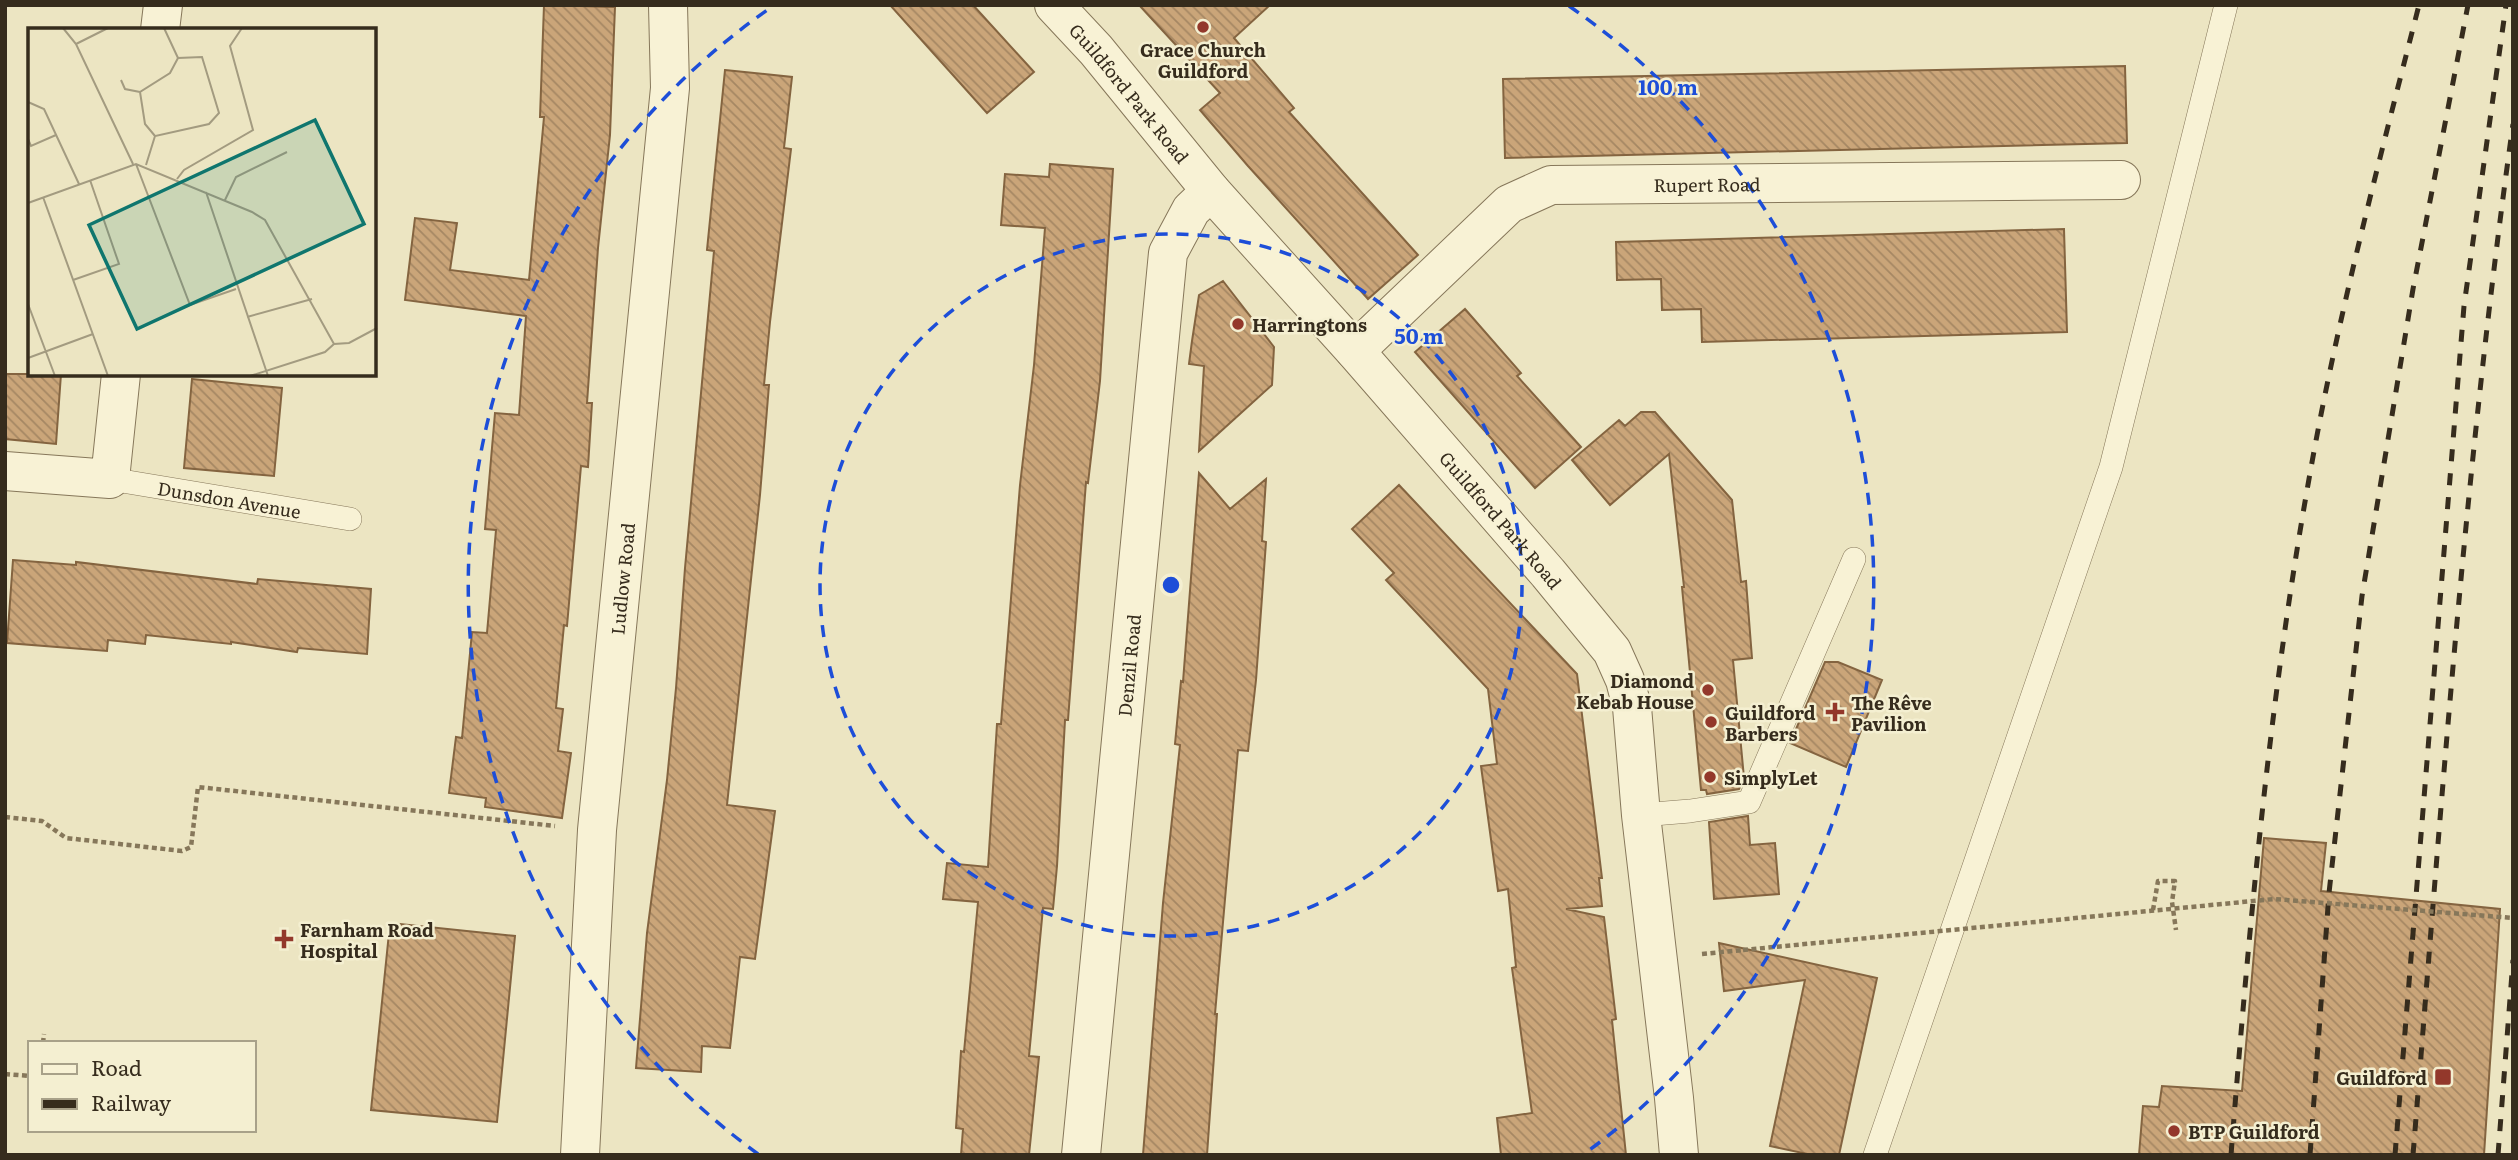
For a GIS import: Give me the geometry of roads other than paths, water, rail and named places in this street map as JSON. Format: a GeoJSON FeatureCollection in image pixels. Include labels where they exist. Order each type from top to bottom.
{"type":"FeatureCollection","features":[{"type":"Feature","properties":{"kind":"street"},"geometry":{"type":"LineString","coordinates":[[160,28],[163,5]]}},
{"type":"Feature","properties":{"kind":"street","name":"Ludlow Road"},"geometry":{"type":"LineString","coordinates":[[580,1155],[597,830],[670,88],[668,5]]}},
{"type":"Feature","properties":{"kind":"street","name":"Guildford Park Road"},"geometry":{"type":"LineString","coordinates":[[1054,5],[1096,50],[1211,191],[1548,573],[1612,651],[1625,680],[1632,707],[1641,815],[1679,1155]]}},
{"type":"Feature","properties":{"kind":"street","name":"Rupert Road"},"geometry":{"type":"LineString","coordinates":[[1354,351],[1509,204],[1551,186],[2121,180]]}},
{"type":"Feature","properties":{"kind":"street","name":"Denzil Road"},"geometry":{"type":"LineString","coordinates":[[1081,1155],[1168,253],[1191,210],[1211,191]]}},
{"type":"Feature","properties":{"kind":"street"},"geometry":{"type":"LineString","coordinates":[[110,479],[121,376]]}},
{"type":"Feature","properties":{"kind":"street","name":"Dunsdon Avenue"},"geometry":{"type":"LineString","coordinates":[[5,471],[110,479]]}},
{"type":"Feature","properties":{"kind":"lane"},"geometry":{"type":"LineString","coordinates":[[1875,1155],[2111,467],[2226,5]]}},
{"type":"Feature","properties":{"kind":"lane","name":"Dunsdon Avenue"},"geometry":{"type":"LineString","coordinates":[[110,479],[349,519]]}},
{"type":"Feature","properties":{"kind":"lane"},"geometry":{"type":"LineString","coordinates":[[1641,815],[1749,802],[1854,559]]}},
{"type":"Feature","properties":{"kind":"railway"},"geometry":{"type":"LineString","coordinates":[[2231,1155],[2271,732],[2295,563],[2320,419],[2346,300],[2419,5]]}},
{"type":"Feature","properties":{"kind":"railway"},"geometry":{"type":"LineString","coordinates":[[2310,1155],[2329,893],[2362,596],[2413,289],[2468,5]]}},
{"type":"Feature","properties":{"kind":"railway"},"geometry":{"type":"LineString","coordinates":[[2395,1155],[2464,306],[2506,5]]}},
{"type":"Feature","properties":{"kind":"railway"},"geometry":{"type":"LineString","coordinates":[[2413,1155],[2468,510],[2513,124]]}},
{"type":"Feature","properties":{"kind":"railway"},"geometry":{"type":"LineString","coordinates":[[2498,1155],[2513,960]]}},
{"type":"Feature","properties":{"kind":"place","name":"Grace Church Guildford"},"geometry":{"type":"Point","coordinates":[1203,27]}},
{"type":"Feature","properties":{"kind":"place","name":"Harringtons"},"geometry":{"type":"Point","coordinates":[1238,324]}},
{"type":"Feature","properties":{"kind":"place","name":"Diamond Kebab House"},"geometry":{"type":"Point","coordinates":[1708,690]}},
{"type":"Feature","properties":{"kind":"place","name":"The Rêve Pavilion"},"geometry":{"type":"Point","coordinates":[1835,712]}},
{"type":"Feature","properties":{"kind":"place","name":"Guildford Barbers"},"geometry":{"type":"Point","coordinates":[1711,722]}},
{"type":"Feature","properties":{"kind":"place","name":"SimplyLet"},"geometry":{"type":"Point","coordinates":[1710,777]}},
{"type":"Feature","properties":{"kind":"place","name":"Farnham Road Hospital"},"geometry":{"type":"Point","coordinates":[284,939]}},
{"type":"Feature","properties":{"kind":"place","name":"Guildford"},"geometry":{"type":"Point","coordinates":[2443,1077]}},
{"type":"Feature","properties":{"kind":"place","name":"BTP Guildford"},"geometry":{"type":"Point","coordinates":[2174,1131]}}]}
